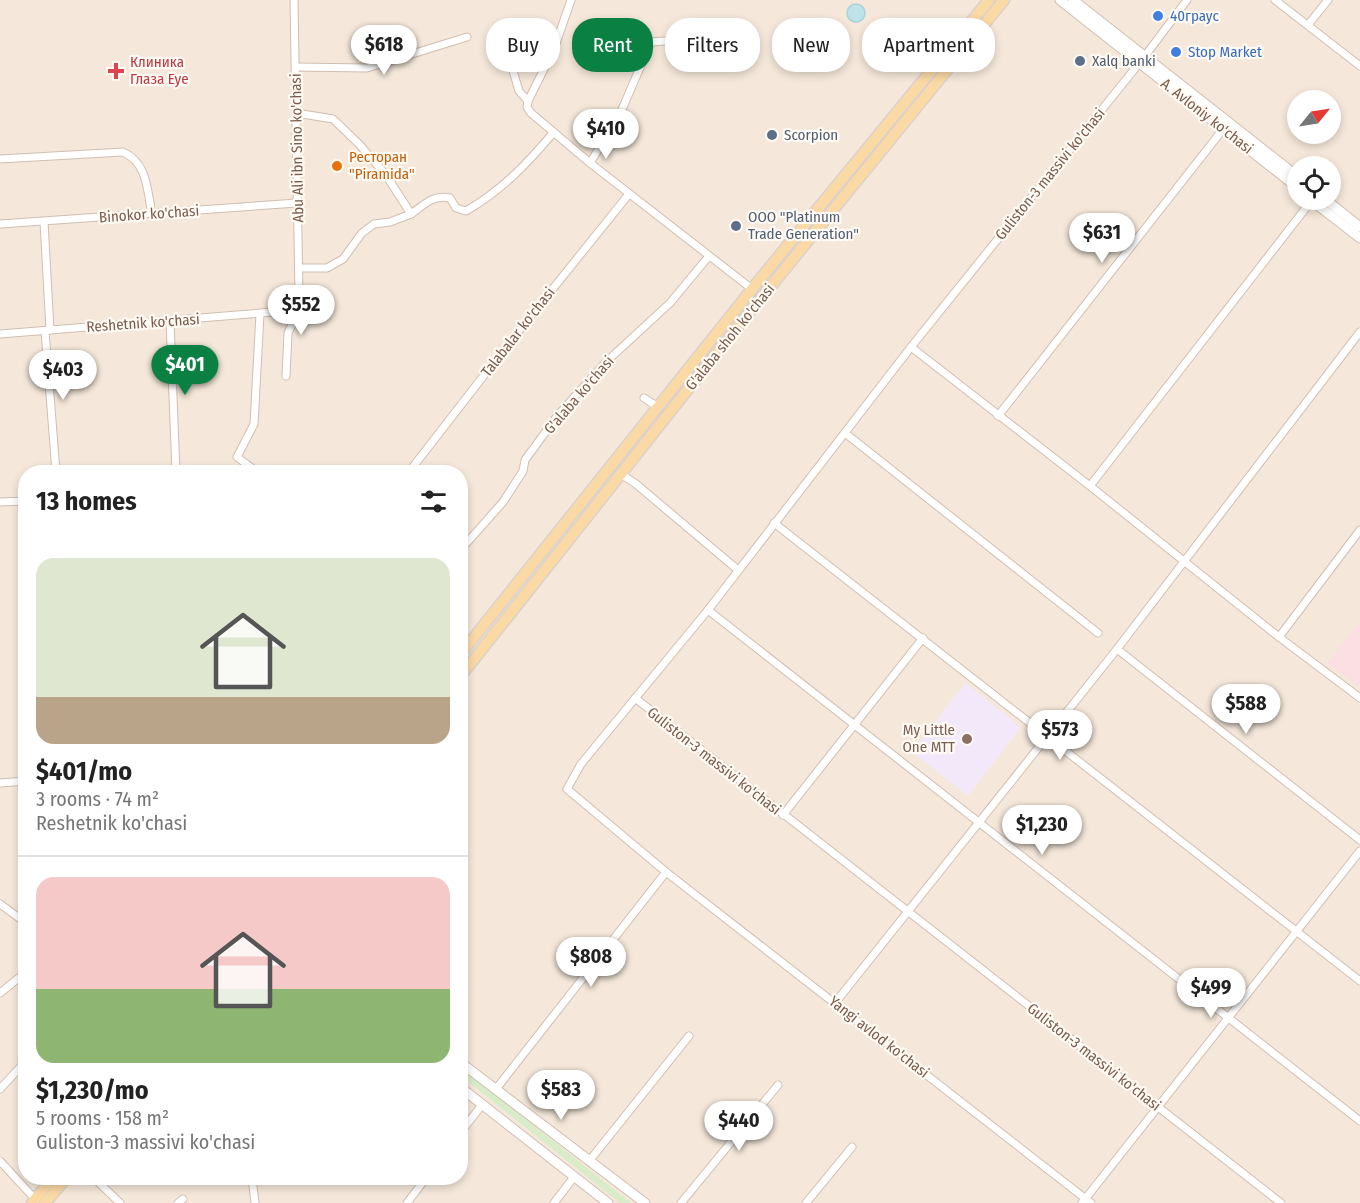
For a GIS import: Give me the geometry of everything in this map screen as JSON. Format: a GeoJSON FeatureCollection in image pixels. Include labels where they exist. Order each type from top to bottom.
{"type":"FeatureCollection","features":[{"type":"Feature","properties":{"kind":"main road","name":"G'alaba shoh ko'chasi"},"geometry":{"type":"LineString","coordinates":[[468,645],[752,289],[988,0]]}},
{"type":"Feature","properties":{"kind":"main road","name":"G'alaba shoh ko'chasi"},"geometry":{"type":"LineString","coordinates":[[468,667],[801,247],[1004,0]]}},
{"type":"Feature","properties":{"kind":"main road"},"geometry":{"type":"LineString","coordinates":[[38,1202],[48,1185]]}},
{"type":"Feature","properties":{"kind":"main road"},"geometry":{"type":"LineString","coordinates":[[38,1202],[58,1185]]}},
{"type":"Feature","properties":{"kind":"street","name":"Abu Ali ibn Sino ko'chasi"},"geometry":{"type":"LineString","coordinates":[[286,376],[288,333],[296,316],[299,296],[294,0]]}},
{"type":"Feature","properties":{"kind":"street"},"geometry":{"type":"LineString","coordinates":[[571,0],[554,49],[527,107],[553,133],[590,163],[752,289]]}},
{"type":"Feature","properties":{"kind":"street","name":"A. Avloniy ko'chasi"},"geometry":{"type":"LineString","coordinates":[[1060,0],[1287,169]]}},
{"type":"Feature","properties":{"kind":"street","name":"A. Avloniy ko'chasi"},"geometry":{"type":"LineString","coordinates":[[1073,0],[1287,179]]}},
{"type":"Feature","properties":{"kind":"street","name":"Guliston-3 massivi ko'chasi"},"geometry":{"type":"LineString","coordinates":[[567,789],[580,764],[708,610],[911,346],[1187,0]]}},
{"type":"Feature","properties":{"kind":"street"},"geometry":{"type":"LineString","coordinates":[[1275,0],[1360,66]]}},
{"type":"Feature","properties":{"kind":"street"},"geometry":{"type":"LineString","coordinates":[[1308,26],[1328,0]]}},
{"type":"Feature","properties":{"kind":"street"},"geometry":{"type":"LineString","coordinates":[[296,67],[367,68],[467,37]]}},
{"type":"Feature","properties":{"kind":"street"},"geometry":{"type":"LineString","coordinates":[[590,163],[620,114],[651,42],[665,41]]}},
{"type":"Feature","properties":{"kind":"street"},"geometry":{"type":"LineString","coordinates":[[513,72],[519,91],[528,101]]}},
{"type":"Feature","properties":{"kind":"street"},"geometry":{"type":"LineString","coordinates":[[296,113],[333,119],[386,175],[411,214]]}},
{"type":"Feature","properties":{"kind":"street"},"geometry":{"type":"LineString","coordinates":[[999,416],[1224,128]]}},
{"type":"Feature","properties":{"kind":"street"},"geometry":{"type":"LineString","coordinates":[[298,268],[327,268],[343,259],[362,233],[374,224],[390,222],[411,214],[434,198],[441,196],[450,198],[456,208],[466,211],[476,206],[510,181],[553,133]]}},
{"type":"Feature","properties":{"kind":"street"},"geometry":{"type":"LineString","coordinates":[[0,159],[123,152],[140,163],[152,214]]}},
{"type":"Feature","properties":{"kind":"street","name":"Talabalar ko'chasi"},"geometry":{"type":"LineString","coordinates":[[414,465],[629,194]]}},
{"type":"Feature","properties":{"kind":"street","name":"Binokor ko'chasi"},"geometry":{"type":"LineString","coordinates":[[0,224],[297,203]]}},
{"type":"Feature","properties":{"kind":"street"},"geometry":{"type":"LineString","coordinates":[[1090,486],[1304,210]]}},
{"type":"Feature","properties":{"kind":"street"},"geometry":{"type":"LineString","coordinates":[[1325,210],[1360,238]]}},
{"type":"Feature","properties":{"kind":"street"},"geometry":{"type":"LineString","coordinates":[[1339,210],[1360,226]]}},
{"type":"Feature","properties":{"kind":"street"},"geometry":{"type":"LineString","coordinates":[[44,222],[56,465]]}},
{"type":"Feature","properties":{"kind":"street","name":"G'alaba ko'chasi"},"geometry":{"type":"LineString","coordinates":[[468,541],[503,502],[523,471],[525,460],[558,415],[606,362],[670,303],[709,255]]}},
{"type":"Feature","properties":{"kind":"street","name":"Reshetnik ko'chasi"},"geometry":{"type":"LineString","coordinates":[[0,334],[286,311],[299,296]]}},
{"type":"Feature","properties":{"kind":"street"},"geometry":{"type":"LineString","coordinates":[[248,465],[237,457],[254,424],[260,314]]}},
{"type":"Feature","properties":{"kind":"street"},"geometry":{"type":"LineString","coordinates":[[170,321],[176,465]]}},
{"type":"Feature","properties":{"kind":"street"},"geometry":{"type":"LineString","coordinates":[[835,1003],[1117,649],[1360,332]]}},
{"type":"Feature","properties":{"kind":"street"},"geometry":{"type":"LineString","coordinates":[[911,346],[1279,637],[1360,698]]}},
{"type":"Feature","properties":{"kind":"street"},"geometry":{"type":"LineString","coordinates":[[644,398],[658,407]]}},
{"type":"Feature","properties":{"kind":"street"},"geometry":{"type":"LineString","coordinates":[[845,433],[1098,633]]}},
{"type":"Feature","properties":{"kind":"street"},"geometry":{"type":"LineString","coordinates":[[621,474],[738,570]]}},
{"type":"Feature","properties":{"kind":"street"},"geometry":{"type":"LineString","coordinates":[[0,502],[18,501]]}},
{"type":"Feature","properties":{"kind":"street"},"geometry":{"type":"LineString","coordinates":[[774,523],[1360,981]]}},
{"type":"Feature","properties":{"kind":"street"},"geometry":{"type":"LineString","coordinates":[[1279,637],[1360,530]]}},
{"type":"Feature","properties":{"kind":"street"},"geometry":{"type":"LineString","coordinates":[[708,610],[1360,1121]]}},
{"type":"Feature","properties":{"kind":"street"},"geometry":{"type":"LineString","coordinates":[[783,815],[923,638]]}},
{"type":"Feature","properties":{"kind":"street"},"geometry":{"type":"LineString","coordinates":[[1117,649],[1360,840]]}},
{"type":"Feature","properties":{"kind":"street","name":"Guliston-3 massivi ko'chasi"},"geometry":{"type":"LineString","coordinates":[[635,698],[1281,1203]]}},
{"type":"Feature","properties":{"kind":"street"},"geometry":{"type":"LineString","coordinates":[[0,783],[18,782]]}},
{"type":"Feature","properties":{"kind":"street","name":"Yangi avlod ko'chasi"},"geometry":{"type":"LineString","coordinates":[[567,789],[666,872],[1086,1202]]}},
{"type":"Feature","properties":{"kind":"street"},"geometry":{"type":"LineString","coordinates":[[1086,1202],[1360,851]]}},
{"type":"Feature","properties":{"kind":"street"},"geometry":{"type":"LineString","coordinates":[[496,1089],[666,872]]}},
{"type":"Feature","properties":{"kind":"street"},"geometry":{"type":"LineString","coordinates":[[0,904],[18,917]]}},
{"type":"Feature","properties":{"kind":"street"},"geometry":{"type":"LineString","coordinates":[[0,993],[18,978]]}},
{"type":"Feature","properties":{"kind":"street"},"geometry":{"type":"LineString","coordinates":[[590,1160],[689,1036]]}},
{"type":"Feature","properties":{"kind":"street"},"geometry":{"type":"LineString","coordinates":[[468,1068],[645,1203]]}},
{"type":"Feature","properties":{"kind":"street"},"geometry":{"type":"LineString","coordinates":[[0,1089],[18,1070]]}},
{"type":"Feature","properties":{"kind":"street"},"geometry":{"type":"LineString","coordinates":[[681,1203],[777,1085]]}},
{"type":"Feature","properties":{"kind":"street"},"geometry":{"type":"LineString","coordinates":[[468,1094],[608,1203]]}},
{"type":"Feature","properties":{"kind":"street"},"geometry":{"type":"LineString","coordinates":[[468,1123],[482,1105]]}},
{"type":"Feature","properties":{"kind":"street"},"geometry":{"type":"LineString","coordinates":[[806,1203],[852,1147]]}},
{"type":"Feature","properties":{"kind":"street"},"geometry":{"type":"LineString","coordinates":[[0,1161],[18,1180]]}},
{"type":"Feature","properties":{"kind":"street"},"geometry":{"type":"LineString","coordinates":[[554,1203],[574,1177]]}},
{"type":"Feature","properties":{"kind":"street"},"geometry":{"type":"LineString","coordinates":[[22,1185],[38,1202]]}},
{"type":"Feature","properties":{"kind":"street"},"geometry":{"type":"LineString","coordinates":[[101,1185],[120,1203]]}},
{"type":"Feature","properties":{"kind":"street"},"geometry":{"type":"LineString","coordinates":[[253,1185],[255,1203]]}},
{"type":"Feature","properties":{"kind":"street"},"geometry":{"type":"LineString","coordinates":[[407,1203],[421,1185]]}},
{"type":"Feature","properties":{"kind":"shaded area"},"geometry":{"type":"Polygon","coordinates":[[[0,0],[1360,0],[1360,1203],[0,1203],[0,0]]]}},
{"type":"Feature","properties":{"kind":"shaded area"},"geometry":{"type":"Polygon","coordinates":[[[1360,623],[1360,687],[1327,663],[1360,623]]]}},
{"type":"Feature","properties":{"kind":"shaded area","name":"My Little One MTT"},"geometry":{"type":"Polygon","coordinates":[[[965,683],[1021,727],[968,796],[912,752],[965,683]]]}},
{"type":"Feature","properties":{"kind":"green space"},"geometry":{"type":"Polygon","coordinates":[[[468,1074],[631,1203],[620,1203],[468,1082],[468,1074]]]}},
{"type":"Feature","properties":{"kind":"water"},"geometry":{"type":"Polygon","coordinates":[[[856,4],[864,10],[862,19],[856,22],[850,19],[847,13],[850,7],[856,4]]]}},
{"type":"Feature","properties":{"kind":"place","name":"40граус"},"geometry":{"type":"Point","coordinates":[1158,16]}},
{"type":"Feature","properties":{"kind":"place","name":"Stop Market"},"geometry":{"type":"Point","coordinates":[1176,52]}},
{"type":"Feature","properties":{"kind":"place","name":"Xalq banki"},"geometry":{"type":"Point","coordinates":[1080,61]}},
{"type":"Feature","properties":{"kind":"place","name":"Клиника Глаза Eye"},"geometry":{"type":"Point","coordinates":[116,71]}},
{"type":"Feature","properties":{"kind":"place","name":"Scorpion"},"geometry":{"type":"Point","coordinates":[772,135]}},
{"type":"Feature","properties":{"kind":"place","name":"Ресторан \"Piramida\""},"geometry":{"type":"Point","coordinates":[337,166]}},
{"type":"Feature","properties":{"kind":"place","name":"OOO \"Platinum Trade Generation\""},"geometry":{"type":"Point","coordinates":[736,226]}},
{"type":"Feature","properties":{"kind":"place","name":"My Little One MTT"},"geometry":{"type":"Point","coordinates":[967,739]}}]}
